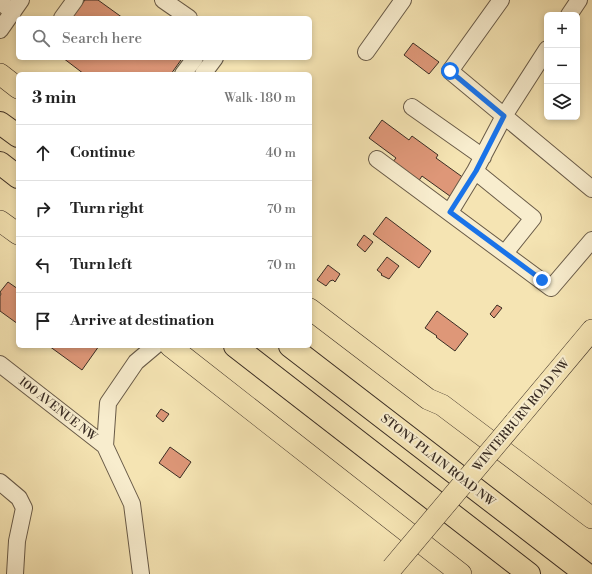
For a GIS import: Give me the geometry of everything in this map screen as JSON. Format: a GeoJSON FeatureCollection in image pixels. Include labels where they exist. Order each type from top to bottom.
{"type":"FeatureCollection","features":[{"type":"Feature","properties":{"kind":"highway"},"geometry":{"type":"LineString","coordinates":[[0,123],[16,135]]}},
{"type":"Feature","properties":{"kind":"highway"},"geometry":{"type":"LineString","coordinates":[[0,163],[16,175]]}},
{"type":"Feature","properties":{"kind":"highway"},"geometry":{"type":"LineString","coordinates":[[238,348],[529,574]]}},
{"type":"Feature","properties":{"kind":"highway","name":"STONY PLAIN ROAD NW"},"geometry":{"type":"LineString","coordinates":[[293,348],[586,574]]}},
{"type":"Feature","properties":{"kind":"main road"},"geometry":{"type":"LineString","coordinates":[[0,74],[16,86]]}},
{"type":"Feature","properties":{"kind":"main road"},"geometry":{"type":"LineString","coordinates":[[0,221],[16,233]]}},
{"type":"Feature","properties":{"kind":"main road"},"geometry":{"type":"LineString","coordinates":[[312,311],[428,399],[442,405],[592,518]]}},
{"type":"Feature","properties":{"kind":"main road","name":"WINTERBURN ROAD NW"},"geometry":{"type":"LineString","coordinates":[[394,572],[518,425],[592,330]]}},
{"type":"Feature","properties":{"kind":"main road","name":"WINTERBURN ROAD NW"},"geometry":{"type":"LineString","coordinates":[[518,425],[592,344]]}},
{"type":"Feature","properties":{"kind":"main road"},"geometry":{"type":"LineString","coordinates":[[173,348],[461,574]]}},
{"type":"Feature","properties":{"kind":"street"},"geometry":{"type":"LineString","coordinates":[[63,16],[75,0]]}},
{"type":"Feature","properties":{"kind":"street"},"geometry":{"type":"LineString","coordinates":[[163,0],[185,16]]}},
{"type":"Feature","properties":{"kind":"street"},"geometry":{"type":"LineString","coordinates":[[366,52],[403,0]]}},
{"type":"Feature","properties":{"kind":"street"},"geometry":{"type":"LineString","coordinates":[[501,0],[450,71],[592,189]]}},
{"type":"Feature","properties":{"kind":"street"},"geometry":{"type":"LineString","coordinates":[[571,12],[579,0]]}},
{"type":"Feature","properties":{"kind":"street"},"geometry":{"type":"LineString","coordinates":[[0,2],[17,6],[0,30]]}},
{"type":"Feature","properties":{"kind":"street"},"geometry":{"type":"LineString","coordinates":[[450,212],[479,164],[504,116],[544,53]]}},
{"type":"Feature","properties":{"kind":"street"},"geometry":{"type":"LineString","coordinates":[[185,72],[194,60]]}},
{"type":"Feature","properties":{"kind":"street"},"geometry":{"type":"LineString","coordinates":[[204,72],[214,60]]}},
{"type":"Feature","properties":{"kind":"street"},"geometry":{"type":"LineString","coordinates":[[412,107],[479,164],[533,218],[504,253]]}},
{"type":"Feature","properties":{"kind":"street"},"geometry":{"type":"LineString","coordinates":[[377,159],[551,288],[592,240]]}},
{"type":"Feature","properties":{"kind":"street"},"geometry":{"type":"LineString","coordinates":[[105,446],[108,403],[136,362],[153,348]]}},
{"type":"Feature","properties":{"kind":"street","name":"100 AVENUE NW"},"geometry":{"type":"LineString","coordinates":[[0,364],[105,446],[132,504],[141,574]]}},
{"type":"Feature","properties":{"kind":"street"},"geometry":{"type":"LineString","coordinates":[[0,482],[20,498],[24,508],[10,572]]}},
{"type":"Feature","properties":{"kind":"building"},"geometry":{"type":"Polygon","coordinates":[[[85,0],[98,0],[120,16],[73,16],[85,0]]]}},
{"type":"Feature","properties":{"kind":"building"},"geometry":{"type":"Polygon","coordinates":[[[413,43],[439,62],[429,74],[404,55],[413,43]]]}},
{"type":"Feature","properties":{"kind":"building"},"geometry":{"type":"Polygon","coordinates":[[[66,60],[181,60],[172,72],[81,72],[66,60]]]}},
{"type":"Feature","properties":{"kind":"building"},"geometry":{"type":"Polygon","coordinates":[[[382,120],[409,140],[412,136],[438,155],[436,158],[468,181],[454,199],[422,176],[418,182],[392,163],[396,158],[369,138],[382,120]]]}},
{"type":"Feature","properties":{"kind":"building"},"geometry":{"type":"Polygon","coordinates":[[[386,217],[431,251],[419,268],[373,234],[386,217]]]}},
{"type":"Feature","properties":{"kind":"building"},"geometry":{"type":"Polygon","coordinates":[[[364,235],[373,242],[365,252],[357,245],[364,235]]]}},
{"type":"Feature","properties":{"kind":"building"},"geometry":{"type":"Polygon","coordinates":[[[387,257],[399,266],[389,279],[381,275],[382,274],[377,270],[387,257]]]}},
{"type":"Feature","properties":{"kind":"building"},"geometry":{"type":"Polygon","coordinates":[[[328,265],[340,274],[335,282],[333,280],[330,281],[326,286],[317,280],[328,265]]]}},
{"type":"Feature","properties":{"kind":"building"},"geometry":{"type":"Polygon","coordinates":[[[8,282],[16,288],[16,323],[0,311],[0,292],[8,282]]]}},
{"type":"Feature","properties":{"kind":"building"},"geometry":{"type":"Polygon","coordinates":[[[497,305],[502,308],[494,318],[490,314],[497,305]]]}},
{"type":"Feature","properties":{"kind":"building"},"geometry":{"type":"Polygon","coordinates":[[[437,311],[468,334],[455,351],[425,328],[437,311]]]}},
{"type":"Feature","properties":{"kind":"building"},"geometry":{"type":"Polygon","coordinates":[[[52,348],[98,348],[82,370],[52,348]]]}},
{"type":"Feature","properties":{"kind":"building"},"geometry":{"type":"Polygon","coordinates":[[[161,409],[169,414],[163,422],[156,416],[161,409]]]}},
{"type":"Feature","properties":{"kind":"building"},"geometry":{"type":"Polygon","coordinates":[[[170,447],[191,462],[180,478],[159,463],[170,447]]]}},
{"type":"Feature","properties":{"kind":"route"},"geometry":{"type":"LineString","coordinates":[[450,71],[504,116],[476,171],[450,212],[542,280]]}}]}
